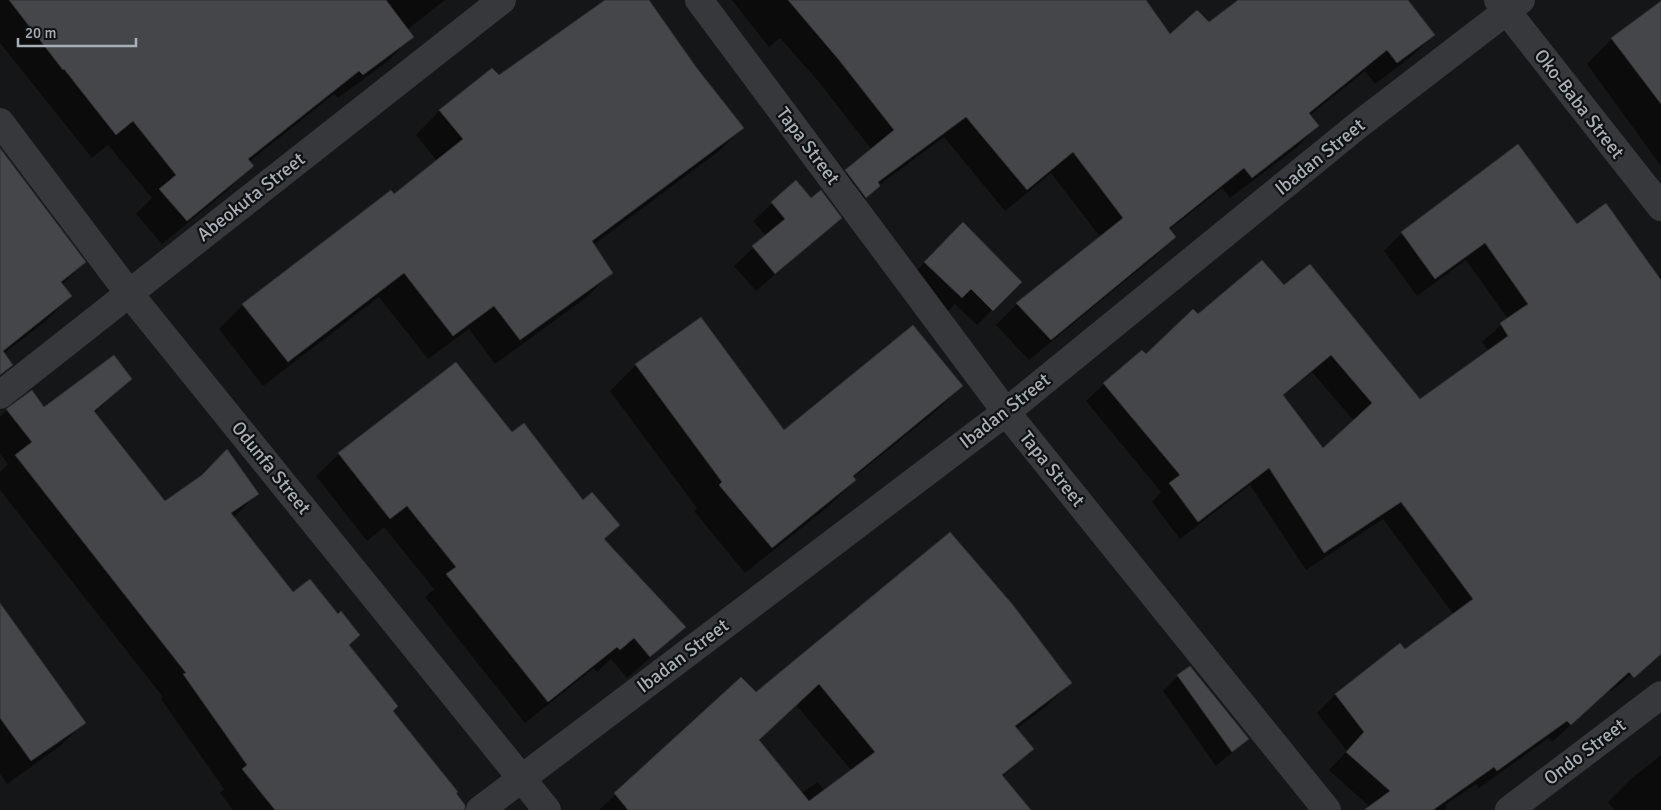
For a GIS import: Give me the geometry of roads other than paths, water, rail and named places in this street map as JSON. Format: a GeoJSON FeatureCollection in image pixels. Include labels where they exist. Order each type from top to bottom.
{"type":"FeatureCollection","features":[{"type":"Feature","properties":{"kind":"street","name":"Abeokuta Street"},"geometry":{"type":"LineString","coordinates":[[0,395],[52,356],[128,292],[502,0]]}},
{"type":"Feature","properties":{"kind":"street","name":"Tapa Street"},"geometry":{"type":"LineString","coordinates":[[699,0],[1006,412],[1327,810]]}},
{"type":"Feature","properties":{"kind":"street","name":"Ibadan Street"},"geometry":{"type":"LineString","coordinates":[[480,810],[521,777],[1006,412],[1508,3]]}},
{"type":"Feature","properties":{"kind":"street","name":"Oko-Baba Street"},"geometry":{"type":"LineString","coordinates":[[1508,3],[1661,208]]}},
{"type":"Feature","properties":{"kind":"street","name":"Odunfa Street"},"geometry":{"type":"LineString","coordinates":[[0,122],[128,292],[547,810]]}},
{"type":"Feature","properties":{"kind":"street","name":"Ondo Street"},"geometry":{"type":"LineString","coordinates":[[1508,810],[1661,695]]}}]}
